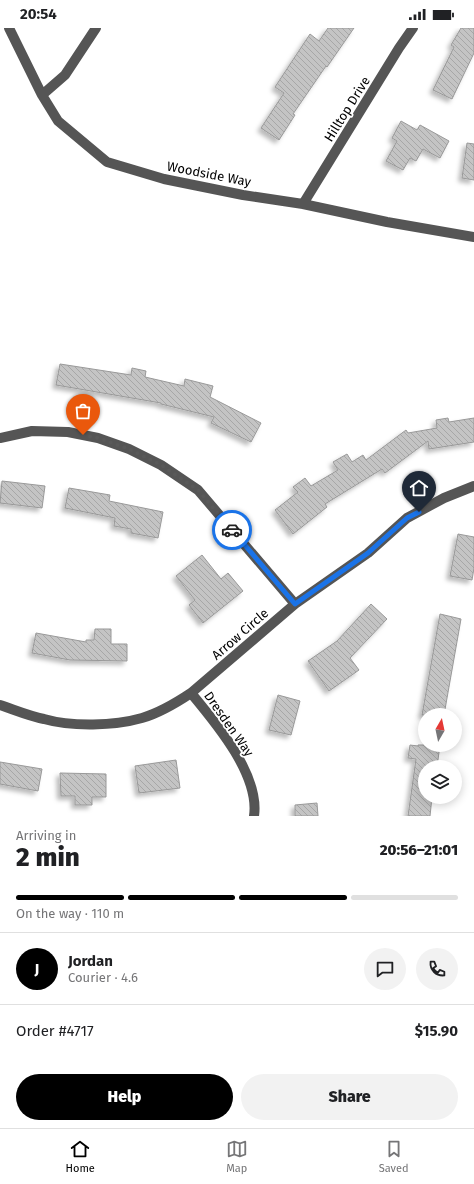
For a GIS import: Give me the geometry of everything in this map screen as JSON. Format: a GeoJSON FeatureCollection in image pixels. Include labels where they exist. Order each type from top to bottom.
{"type":"FeatureCollection","features":[{"type":"Feature","properties":{"kind":"street","name":"Woodside Way"},"geometry":{"type":"LineString","coordinates":[[9,28],[42,95],[58,121],[107,162],[164,179],[243,195],[303,204],[387,222],[474,237]]}},
{"type":"Feature","properties":{"kind":"street"},"geometry":{"type":"LineString","coordinates":[[42,95],[65,75],[96,28]]}},
{"type":"Feature","properties":{"kind":"street","name":"Hilltop Drive"},"geometry":{"type":"LineString","coordinates":[[303,204],[413,28]]}},
{"type":"Feature","properties":{"kind":"street"},"geometry":{"type":"LineString","coordinates":[[0,438],[32,431],[68,432],[98,438],[129,449],[161,465],[198,490],[295,604]]}},
{"type":"Feature","properties":{"kind":"street","name":"Arrow Circle"},"geometry":{"type":"LineString","coordinates":[[0,705],[45,720],[81,725],[115,723],[142,718],[176,703],[191,693],[295,604],[368,553],[407,518],[444,498],[474,486]]}},
{"type":"Feature","properties":{"kind":"street","name":"Dresden Way"},"geometry":{"type":"LineString","coordinates":[[191,693],[209,714],[240,760],[250,782],[255,808],[254,816]]}},
{"type":"Feature","properties":{"kind":"building"},"geometry":{"type":"Polygon","coordinates":[[[328,28],[354,28],[293,114],[295,115],[279,140],[261,128],[284,93],[275,87],[310,34],[319,41],[328,28]]]}},
{"type":"Feature","properties":{"kind":"building"},"geometry":{"type":"Polygon","coordinates":[[[461,28],[474,28],[474,53],[452,99],[433,90],[454,47],[451,45],[461,28]]]}},
{"type":"Feature","properties":{"kind":"building"},"geometry":{"type":"Polygon","coordinates":[[[401,121],[417,130],[420,125],[449,141],[440,158],[423,149],[416,161],[410,158],[403,170],[386,161],[397,141],[392,138],[401,121]]]}},
{"type":"Feature","properties":{"kind":"building"},"geometry":{"type":"Polygon","coordinates":[[[467,143],[474,144],[474,180],[462,178],[467,143]]]}},
{"type":"Feature","properties":{"kind":"building"},"geometry":{"type":"Polygon","coordinates":[[[60,364],[131,375],[132,368],[146,371],[145,377],[184,386],[185,379],[213,386],[210,397],[261,423],[251,442],[211,423],[214,417],[161,403],[56,385],[60,364]]]}},
{"type":"Feature","properties":{"kind":"building"},"geometry":{"type":"Polygon","coordinates":[[[448,418],[449,422],[474,418],[474,442],[429,449],[428,441],[385,473],[382,469],[325,504],[327,507],[293,534],[275,510],[298,492],[293,487],[305,478],[311,486],[338,470],[333,462],[347,454],[352,462],[363,455],[366,460],[406,430],[408,433],[437,428],[436,420],[448,418]]]}},
{"type":"Feature","properties":{"kind":"building"},"geometry":{"type":"Polygon","coordinates":[[[2,481],[45,486],[42,508],[0,503],[2,481]]]}},
{"type":"Feature","properties":{"kind":"building"},"geometry":{"type":"Polygon","coordinates":[[[69,488],[110,495],[109,501],[163,512],[158,538],[131,533],[131,529],[114,526],[115,518],[65,508],[69,488]]]}},
{"type":"Feature","properties":{"kind":"building"},"geometry":{"type":"Polygon","coordinates":[[[458,534],[474,537],[474,568],[472,580],[450,576],[458,534]]]}},
{"type":"Feature","properties":{"kind":"building"},"geometry":{"type":"Polygon","coordinates":[[[202,555],[221,579],[228,573],[243,591],[203,623],[189,605],[195,600],[176,576],[202,555]]]}},
{"type":"Feature","properties":{"kind":"building"},"geometry":{"type":"Polygon","coordinates":[[[371,604],[387,619],[350,658],[359,670],[329,691],[308,661],[337,641],[371,604]]]}},
{"type":"Feature","properties":{"kind":"building"},"geometry":{"type":"Polygon","coordinates":[[[440,614],[461,619],[445,708],[423,708],[440,614]]]}},
{"type":"Feature","properties":{"kind":"building"},"geometry":{"type":"Polygon","coordinates":[[[95,629],[111,629],[111,644],[127,644],[127,661],[70,660],[32,653],[36,633],[86,642],[86,640],[94,640],[95,629]]]}},
{"type":"Feature","properties":{"kind":"building"},"geometry":{"type":"Polygon","coordinates":[[[278,695],[300,701],[291,735],[269,730],[278,695]]]}},
{"type":"Feature","properties":{"kind":"building"},"geometry":{"type":"Polygon","coordinates":[[[410,745],[418,746],[418,752],[439,752],[438,760],[418,760],[418,804],[431,804],[430,816],[408,816],[416,759],[408,758],[410,745]]]}},
{"type":"Feature","properties":{"kind":"building"},"geometry":{"type":"Polygon","coordinates":[[[176,760],[180,788],[139,793],[135,766],[176,760]]]}},
{"type":"Feature","properties":{"kind":"building"},"geometry":{"type":"Polygon","coordinates":[[[0,762],[42,769],[38,791],[0,784],[0,762]]]}},
{"type":"Feature","properties":{"kind":"building"},"geometry":{"type":"Polygon","coordinates":[[[60,773],[106,774],[106,797],[92,797],[92,805],[75,805],[75,796],[61,796],[60,773]]]}},
{"type":"Feature","properties":{"kind":"building"},"geometry":{"type":"Polygon","coordinates":[[[317,803],[318,816],[295,816],[295,805],[317,803]]]}},
{"type":"Feature","properties":{"kind":"way so far"},"geometry":{"type":"LineString","coordinates":[[83,435],[98,438],[129,449],[161,465],[198,490],[232,530]]}},
{"type":"Feature","properties":{"kind":"route"},"geometry":{"type":"LineString","coordinates":[[232,530],[295,604],[368,553],[407,518],[419,512]]}}]}
